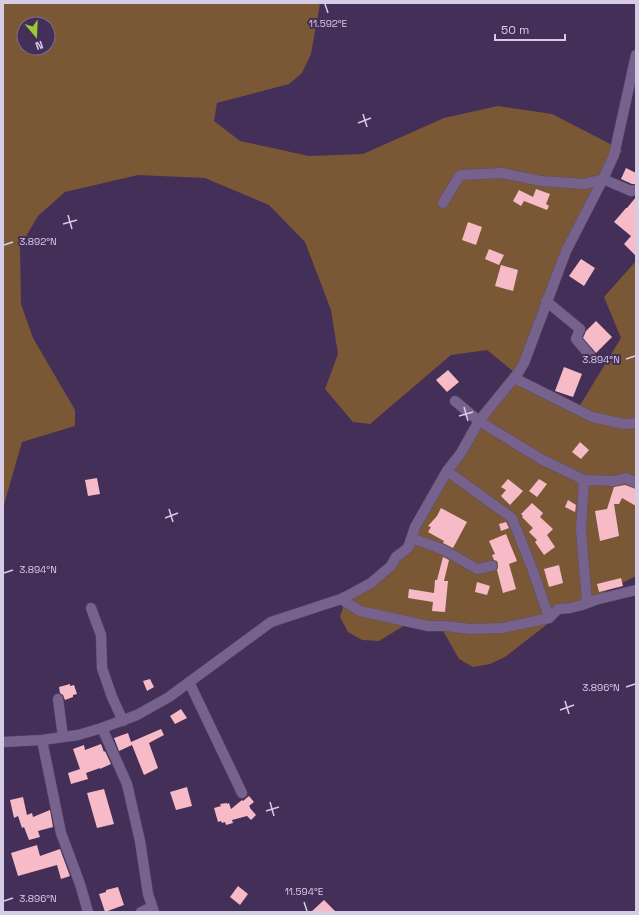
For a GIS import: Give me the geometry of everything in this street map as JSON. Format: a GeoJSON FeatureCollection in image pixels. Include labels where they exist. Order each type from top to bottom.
{"type":"FeatureCollection","features":[{"type":"Feature","properties":{"kind":"street"},"geometry":{"type":"LineString","coordinates":[[3,742],[42,740],[78,734],[102,728],[137,715],[169,697],[271,622],[341,599],[371,583],[391,566],[396,556],[408,548],[415,527],[447,471],[461,453],[479,421],[518,373],[524,363],[566,251],[614,155],[636,55]]}},
{"type":"Feature","properties":{"kind":"street"},"geometry":{"type":"LineString","coordinates":[[443,203],[460,175],[502,174],[541,181],[584,184],[603,178],[631,191],[636,190]]}},
{"type":"Feature","properties":{"kind":"street"},"geometry":{"type":"LineString","coordinates":[[546,301],[580,329],[576,339],[592,358]]}},
{"type":"Feature","properties":{"kind":"street"},"geometry":{"type":"LineString","coordinates":[[514,378],[592,417],[624,424],[636,423]]}},
{"type":"Feature","properties":{"kind":"street"},"geometry":{"type":"LineString","coordinates":[[455,401],[479,421],[542,459],[584,480],[614,481],[626,478],[636,483]]}},
{"type":"Feature","properties":{"kind":"street"},"geometry":{"type":"LineString","coordinates":[[447,471],[512,518],[532,568],[549,618]]}},
{"type":"Feature","properties":{"kind":"street"},"geometry":{"type":"LineString","coordinates":[[584,480],[581,530],[587,603]]}},
{"type":"Feature","properties":{"kind":"street"},"geometry":{"type":"LineString","coordinates":[[412,538],[444,550],[477,569],[492,566]]}},
{"type":"Feature","properties":{"kind":"street"},"geometry":{"type":"LineString","coordinates":[[341,599],[360,611],[428,626],[471,629],[503,628],[549,618],[558,609],[570,608],[594,600],[636,590]]}},
{"type":"Feature","properties":{"kind":"street"},"geometry":{"type":"LineString","coordinates":[[91,608],[101,635],[102,668],[112,697],[123,721]]}},
{"type":"Feature","properties":{"kind":"street"},"geometry":{"type":"LineString","coordinates":[[189,682],[242,793]]}},
{"type":"Feature","properties":{"kind":"street"},"geometry":{"type":"LineString","coordinates":[[58,699],[63,737]]}},
{"type":"Feature","properties":{"kind":"street"},"geometry":{"type":"LineString","coordinates":[[102,728],[127,784],[140,841],[148,894],[153,909],[141,912]]}},
{"type":"Feature","properties":{"kind":"street"},"geometry":{"type":"LineString","coordinates":[[42,740],[61,834],[80,884],[88,912]]}},
{"type":"Feature","properties":{"kind":"shaded area"},"geometry":{"type":"Polygon","coordinates":[[[3,3],[320,3],[311,54],[302,73],[289,84],[217,103],[214,121],[240,141],[309,156],[363,154],[444,118],[498,106],[552,114],[622,150],[571,245],[519,376],[487,350],[451,355],[370,424],[353,422],[325,389],[338,354],[331,310],[305,242],[269,205],[205,178],[138,175],[65,192],[38,216],[20,246],[21,304],[33,338],[75,410],[75,426],[22,442],[3,508],[3,3]]]}},
{"type":"Feature","properties":{"kind":"shaded area"},"geometry":{"type":"Polygon","coordinates":[[[636,261],[636,576],[559,615],[505,657],[490,664],[473,667],[459,659],[442,629],[410,622],[379,641],[362,640],[348,632],[340,617],[345,601],[366,584],[393,558],[412,532],[456,452],[519,376],[579,407],[621,338],[604,297],[636,261]]]}},
{"type":"Feature","properties":{"kind":"building"},"geometry":{"type":"Polygon","coordinates":[[[626,168],[636,173],[636,184],[632,184],[621,179],[626,168]]]}},
{"type":"Feature","properties":{"kind":"building"},"geometry":{"type":"Polygon","coordinates":[[[536,189],[550,194],[546,204],[549,206],[547,210],[524,201],[521,206],[513,201],[519,190],[533,197],[536,189]]]}},
{"type":"Feature","properties":{"kind":"building"},"geometry":{"type":"Polygon","coordinates":[[[636,197],[636,256],[624,244],[631,236],[614,222],[636,197]]]}},
{"type":"Feature","properties":{"kind":"building"},"geometry":{"type":"Polygon","coordinates":[[[468,222],[482,227],[476,245],[462,240],[468,222]]]}},
{"type":"Feature","properties":{"kind":"building"},"geometry":{"type":"Polygon","coordinates":[[[489,249],[504,255],[499,265],[485,259],[489,249]]]}},
{"type":"Feature","properties":{"kind":"building"},"geometry":{"type":"Polygon","coordinates":[[[581,259],[595,268],[584,286],[569,276],[581,259]]]}},
{"type":"Feature","properties":{"kind":"building"},"geometry":{"type":"Polygon","coordinates":[[[501,265],[518,270],[513,291],[495,286],[501,265]]]}},
{"type":"Feature","properties":{"kind":"building"},"geometry":{"type":"Polygon","coordinates":[[[596,321],[612,337],[596,353],[583,338],[586,331],[596,321]]]}},
{"type":"Feature","properties":{"kind":"building"},"geometry":{"type":"Polygon","coordinates":[[[564,367],[582,374],[573,397],[555,391],[564,367]]]}},
{"type":"Feature","properties":{"kind":"building"},"geometry":{"type":"Polygon","coordinates":[[[448,370],[459,382],[447,392],[436,380],[448,370]]]}},
{"type":"Feature","properties":{"kind":"building"},"geometry":{"type":"Polygon","coordinates":[[[580,442],[589,450],[581,459],[572,452],[580,442]]]}},
{"type":"Feature","properties":{"kind":"building"},"geometry":{"type":"Polygon","coordinates":[[[97,478],[100,494],[88,496],[85,480],[97,478]]]}},
{"type":"Feature","properties":{"kind":"building"},"geometry":{"type":"Polygon","coordinates":[[[508,479],[523,491],[510,505],[501,496],[506,490],[501,487],[508,479]]]}},
{"type":"Feature","properties":{"kind":"building"},"geometry":{"type":"Polygon","coordinates":[[[539,479],[547,484],[537,497],[529,491],[539,479]]]}},
{"type":"Feature","properties":{"kind":"building"},"geometry":{"type":"Polygon","coordinates":[[[625,485],[636,489],[636,506],[622,498],[619,504],[614,504],[619,536],[600,541],[595,511],[607,509],[614,487],[625,485]]]}},
{"type":"Feature","properties":{"kind":"building"},"geometry":{"type":"Polygon","coordinates":[[[568,500],[576,505],[575,512],[565,507],[568,500]]]}},
{"type":"Feature","properties":{"kind":"building"},"geometry":{"type":"Polygon","coordinates":[[[532,503],[543,513],[540,517],[553,529],[547,535],[555,547],[544,555],[535,542],[537,540],[529,532],[533,528],[521,514],[532,503]]]}},
{"type":"Feature","properties":{"kind":"building"},"geometry":{"type":"Polygon","coordinates":[[[441,508],[467,522],[453,548],[428,532],[431,527],[428,526],[437,516],[441,508]]]}},
{"type":"Feature","properties":{"kind":"building"},"geometry":{"type":"Polygon","coordinates":[[[506,522],[509,528],[501,531],[499,524],[506,522]]]}},
{"type":"Feature","properties":{"kind":"building"},"geometry":{"type":"Polygon","coordinates":[[[506,534],[517,561],[509,564],[516,589],[503,593],[497,570],[498,564],[492,555],[495,554],[489,541],[506,534]]]}},
{"type":"Feature","properties":{"kind":"building"},"geometry":{"type":"Polygon","coordinates":[[[443,557],[449,560],[444,581],[448,581],[445,612],[432,611],[433,602],[408,598],[409,589],[434,593],[435,580],[437,580],[443,557]]]}},
{"type":"Feature","properties":{"kind":"building"},"geometry":{"type":"Polygon","coordinates":[[[559,565],[563,583],[549,587],[544,569],[559,565]]]}},
{"type":"Feature","properties":{"kind":"building"},"geometry":{"type":"Polygon","coordinates":[[[621,578],[623,586],[599,592],[597,584],[621,578]]]}},
{"type":"Feature","properties":{"kind":"building"},"geometry":{"type":"Polygon","coordinates":[[[477,582],[490,586],[487,595],[475,592],[477,582]]]}},
{"type":"Feature","properties":{"kind":"building"},"geometry":{"type":"Polygon","coordinates":[[[150,679],[154,687],[147,691],[143,681],[150,679]]]}},
{"type":"Feature","properties":{"kind":"building"},"geometry":{"type":"Polygon","coordinates":[[[70,684],[70,686],[74,685],[77,694],[65,700],[63,695],[60,693],[59,687],[70,684]]]}},
{"type":"Feature","properties":{"kind":"building"},"geometry":{"type":"Polygon","coordinates":[[[181,709],[187,718],[175,724],[170,716],[181,709]]]}},
{"type":"Feature","properties":{"kind":"building"},"geometry":{"type":"Polygon","coordinates":[[[161,729],[164,735],[149,743],[158,768],[144,775],[132,745],[119,751],[114,738],[128,733],[131,742],[161,729]]]}},
{"type":"Feature","properties":{"kind":"building"},"geometry":{"type":"Polygon","coordinates":[[[101,744],[111,764],[86,773],[88,779],[71,784],[68,773],[80,769],[73,749],[84,745],[85,750],[101,744]]]}},
{"type":"Feature","properties":{"kind":"building"},"geometry":{"type":"Polygon","coordinates":[[[187,787],[192,806],[176,810],[170,792],[187,787]]]}},
{"type":"Feature","properties":{"kind":"building"},"geometry":{"type":"Polygon","coordinates":[[[104,789],[114,824],[97,828],[87,793],[104,789]]]}},
{"type":"Feature","properties":{"kind":"building"},"geometry":{"type":"Polygon","coordinates":[[[249,796],[254,802],[249,806],[256,815],[251,820],[247,816],[232,820],[233,823],[226,825],[225,822],[218,822],[214,808],[221,806],[220,804],[229,803],[231,809],[249,796]]]}},
{"type":"Feature","properties":{"kind":"building"},"geometry":{"type":"Polygon","coordinates":[[[23,797],[27,815],[32,813],[33,817],[50,810],[53,827],[38,831],[40,837],[29,840],[24,827],[22,828],[18,816],[14,818],[10,800],[23,797]]]}},
{"type":"Feature","properties":{"kind":"building"},"geometry":{"type":"Polygon","coordinates":[[[37,845],[40,856],[60,849],[70,876],[61,879],[57,865],[18,876],[11,853],[37,845]]]}},
{"type":"Feature","properties":{"kind":"building"},"geometry":{"type":"Polygon","coordinates":[[[238,886],[248,894],[240,905],[230,897],[238,886]]]}},
{"type":"Feature","properties":{"kind":"building"},"geometry":{"type":"Polygon","coordinates":[[[118,887],[124,905],[105,912],[99,894],[106,892],[106,890],[118,887]]]}},
{"type":"Feature","properties":{"kind":"building"},"geometry":{"type":"Polygon","coordinates":[[[324,900],[336,912],[311,912],[324,900]]]}}]}
